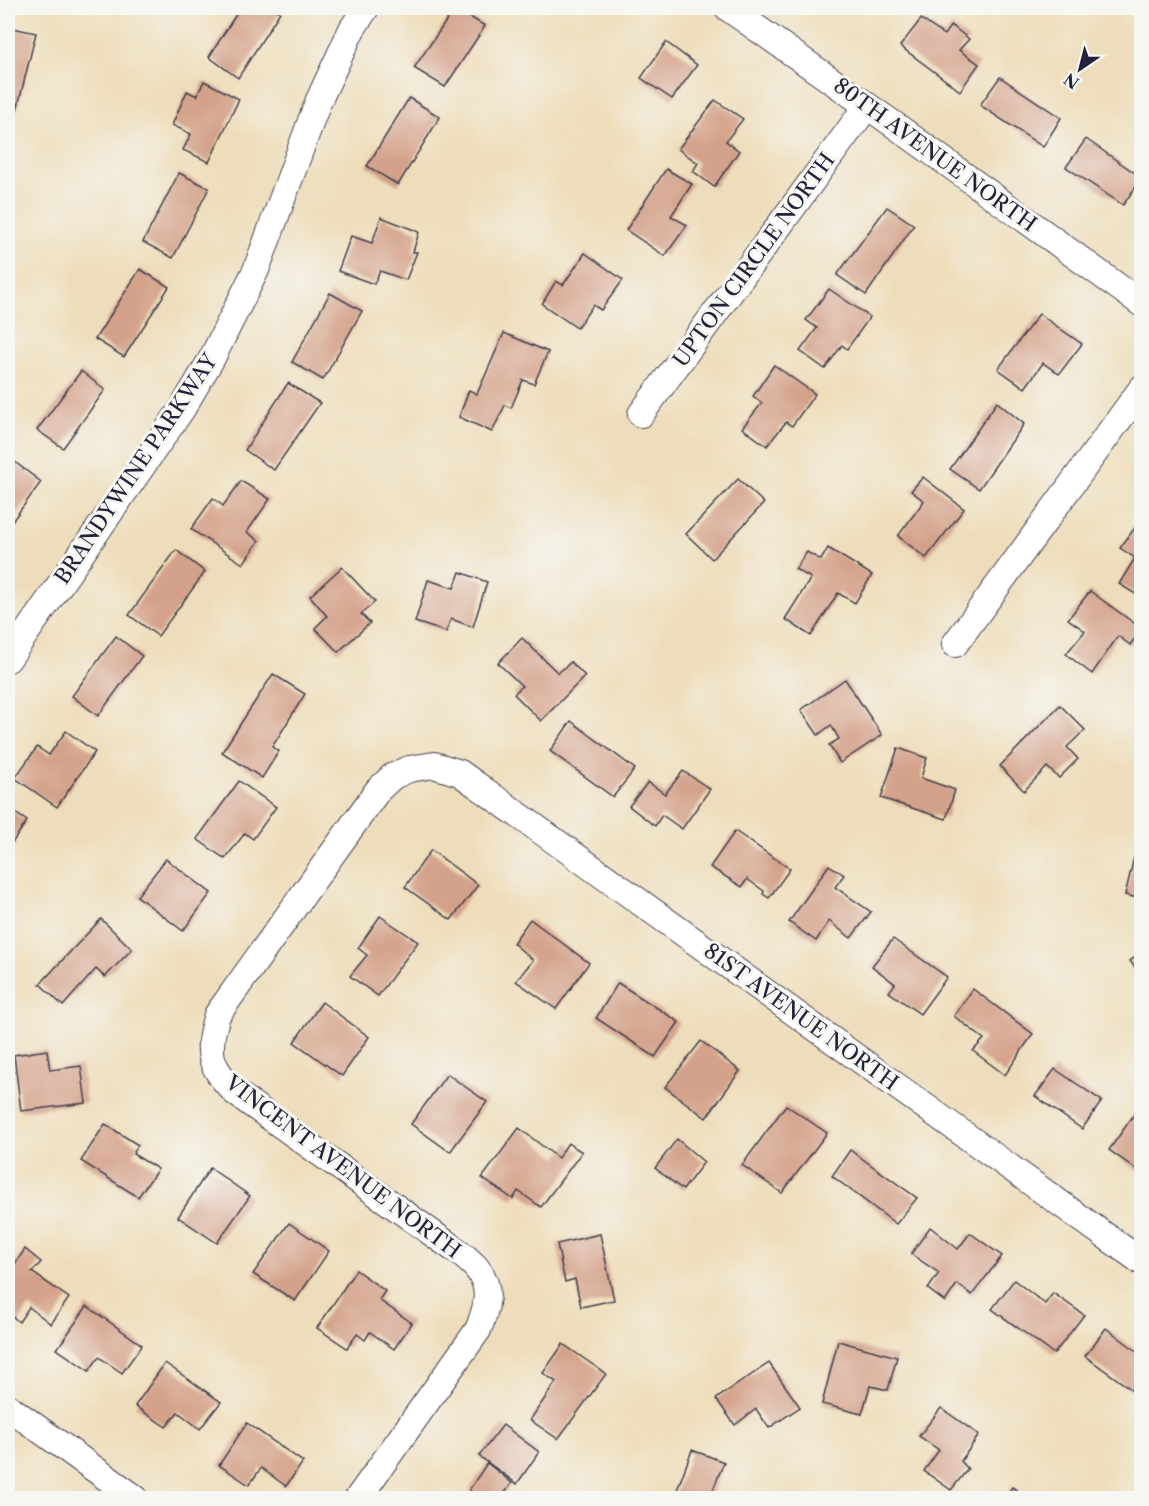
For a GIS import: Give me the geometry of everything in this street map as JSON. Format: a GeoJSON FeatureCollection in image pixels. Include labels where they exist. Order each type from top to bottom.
{"type":"FeatureCollection","features":[{"type":"Feature","properties":{"kind":"street","name":"BRANDYWINE PARKWAY"},"geometry":{"type":"LineString","coordinates":[[8,660],[182,409],[212,358],[256,270],[318,102],[352,29],[366,8]]}},
{"type":"Feature","properties":{"kind":"street","name":"80TH AVENUE NORTH"},"geometry":{"type":"LineString","coordinates":[[728,8],[1142,303]]}},
{"type":"Feature","properties":{"kind":"street","name":"UPTON CIRCLE NORTH"},"geometry":{"type":"LineString","coordinates":[[641,414],[867,106]]}},
{"type":"Feature","properties":{"kind":"street"},"geometry":{"type":"LineString","coordinates":[[955,644],[1142,388]]}},
{"type":"Feature","properties":{"kind":"street","name":"VINCENT AVENUE NORTH"},"geometry":{"type":"LineString","coordinates":[[358,1498],[478,1330],[485,1311],[488,1291],[479,1271],[464,1256],[236,1093],[221,1078],[211,1059],[210,1036],[217,1015],[378,790],[393,776],[409,769],[434,765],[460,773]]}},
{"type":"Feature","properties":{"kind":"street","name":"81ST AVENUE NORTH"},"geometry":{"type":"LineString","coordinates":[[460,773],[1142,1262]]}},
{"type":"Feature","properties":{"kind":"street"},"geometry":{"type":"LineString","coordinates":[[8,1407],[135,1498]]}},
{"type":"Feature","properties":{"kind":"building"},"geometry":{"type":"Polygon","coordinates":[[[240,8],[273,8],[280,12],[238,78],[209,57],[240,8]]]}},
{"type":"Feature","properties":{"kind":"building"},"geometry":{"type":"Polygon","coordinates":[[[455,8],[485,26],[445,87],[414,68],[455,8]]]}},
{"type":"Feature","properties":{"kind":"building"},"geometry":{"type":"Polygon","coordinates":[[[921,19],[944,35],[951,25],[969,39],[959,50],[979,64],[960,91],[900,46],[921,19]]]}},
{"type":"Feature","properties":{"kind":"building"},"geometry":{"type":"Polygon","coordinates":[[[8,27],[36,33],[17,110],[8,107],[8,27]]]}},
{"type":"Feature","properties":{"kind":"building"},"geometry":{"type":"Polygon","coordinates":[[[666,42],[697,65],[672,99],[641,78],[666,42]]]}},
{"type":"Feature","properties":{"kind":"building"},"geometry":{"type":"Polygon","coordinates":[[[1000,77],[1061,118],[1043,147],[980,105],[1000,77]]]}},
{"type":"Feature","properties":{"kind":"building"},"geometry":{"type":"Polygon","coordinates":[[[204,81],[239,99],[209,162],[183,150],[191,134],[172,125],[187,91],[197,96],[204,81]]]}},
{"type":"Feature","properties":{"kind":"building"},"geometry":{"type":"Polygon","coordinates":[[[409,98],[440,117],[398,185],[367,166],[409,98]]]}},
{"type":"Feature","properties":{"kind":"building"},"geometry":{"type":"Polygon","coordinates":[[[715,100],[743,119],[726,141],[739,151],[714,187],[693,171],[698,163],[678,149],[715,100]]]}},
{"type":"Feature","properties":{"kind":"building"},"geometry":{"type":"Polygon","coordinates":[[[1086,139],[1142,178],[1123,205],[1066,167],[1086,139]]]}},
{"type":"Feature","properties":{"kind":"building"},"geometry":{"type":"Polygon","coordinates":[[[666,169],[692,184],[671,216],[687,225],[665,256],[626,230],[666,169]]]}},
{"type":"Feature","properties":{"kind":"building"},"geometry":{"type":"Polygon","coordinates":[[[179,173],[209,188],[173,258],[143,242],[179,173]]]}},
{"type":"Feature","properties":{"kind":"building"},"geometry":{"type":"Polygon","coordinates":[[[887,207],[914,225],[866,295],[837,275],[887,207]]]}},
{"type":"Feature","properties":{"kind":"building"},"geometry":{"type":"Polygon","coordinates":[[[381,217],[419,232],[413,252],[417,252],[406,280],[380,271],[374,284],[338,271],[351,236],[372,243],[381,217]]]}},
{"type":"Feature","properties":{"kind":"building"},"geometry":{"type":"Polygon","coordinates":[[[585,253],[623,280],[601,310],[593,305],[577,328],[542,304],[556,281],[563,285],[585,253]]]}},
{"type":"Feature","properties":{"kind":"building"},"geometry":{"type":"Polygon","coordinates":[[[140,269],[169,287],[124,357],[95,339],[140,269]]]}},
{"type":"Feature","properties":{"kind":"building"},"geometry":{"type":"Polygon","coordinates":[[[829,289],[870,317],[847,349],[842,345],[825,369],[800,351],[817,328],[806,320],[829,289]]]}},
{"type":"Feature","properties":{"kind":"building"},"geometry":{"type":"Polygon","coordinates":[[[330,293],[362,311],[323,380],[292,362],[330,293]]]}},
{"type":"Feature","properties":{"kind":"building"},"geometry":{"type":"Polygon","coordinates":[[[1039,314],[1082,344],[1059,374],[1043,363],[1025,388],[998,369],[1039,314]]]}},
{"type":"Feature","properties":{"kind":"building"},"geometry":{"type":"Polygon","coordinates":[[[504,333],[548,352],[534,384],[523,380],[511,408],[505,405],[492,432],[459,417],[469,390],[477,394],[504,333]]]}},
{"type":"Feature","properties":{"kind":"building"},"geometry":{"type":"Polygon","coordinates":[[[774,365],[815,394],[792,426],[786,422],[767,446],[742,428],[762,403],[753,396],[774,365]]]}},
{"type":"Feature","properties":{"kind":"building"},"geometry":{"type":"Polygon","coordinates":[[[81,371],[105,390],[63,448],[37,430],[81,371]]]}},
{"type":"Feature","properties":{"kind":"building"},"geometry":{"type":"Polygon","coordinates":[[[288,383],[320,403],[274,470],[245,450],[288,383]]]}},
{"type":"Feature","properties":{"kind":"building"},"geometry":{"type":"Polygon","coordinates":[[[997,402],[1024,424],[979,489],[950,469],[997,402]]]}},
{"type":"Feature","properties":{"kind":"building"},"geometry":{"type":"Polygon","coordinates":[[[11,459],[41,482],[8,527],[8,464],[11,459]]]}},
{"type":"Feature","properties":{"kind":"building"},"geometry":{"type":"Polygon","coordinates":[[[923,477],[964,509],[926,558],[898,536],[924,501],[911,491],[923,477]]]}},
{"type":"Feature","properties":{"kind":"building"},"geometry":{"type":"Polygon","coordinates":[[[738,479],[764,503],[712,559],[686,534],[738,479]]]}},
{"type":"Feature","properties":{"kind":"building"},"geometry":{"type":"Polygon","coordinates":[[[241,481],[270,499],[247,532],[259,541],[243,564],[191,529],[213,498],[223,506],[241,481]]]}},
{"type":"Feature","properties":{"kind":"building"},"geometry":{"type":"Polygon","coordinates":[[[1142,518],[1142,598],[1119,584],[1135,558],[1120,548],[1142,518]]]}},
{"type":"Feature","properties":{"kind":"building"},"geometry":{"type":"Polygon","coordinates":[[[828,548],[872,575],[855,603],[838,593],[811,636],[785,619],[811,578],[795,569],[807,552],[821,560],[828,548]]]}},
{"type":"Feature","properties":{"kind":"building"},"geometry":{"type":"Polygon","coordinates":[[[176,550],[205,572],[158,636],[129,615],[176,550]]]}},
{"type":"Feature","properties":{"kind":"building"},"geometry":{"type":"Polygon","coordinates":[[[342,567],[375,602],[361,614],[370,623],[338,652],[315,628],[327,616],[310,596],[342,567]]]}},
{"type":"Feature","properties":{"kind":"building"},"geometry":{"type":"Polygon","coordinates":[[[460,572],[487,582],[473,627],[451,619],[446,632],[415,622],[428,580],[454,588],[460,572]]]}},
{"type":"Feature","properties":{"kind":"building"},"geometry":{"type":"Polygon","coordinates":[[[1090,591],[1142,629],[1130,645],[1118,636],[1092,674],[1066,654],[1085,631],[1068,619],[1090,591]]]}},
{"type":"Feature","properties":{"kind":"building"},"geometry":{"type":"Polygon","coordinates":[[[116,636],[142,656],[98,716],[72,696],[116,636]]]}},
{"type":"Feature","properties":{"kind":"building"},"geometry":{"type":"Polygon","coordinates":[[[522,638],[558,673],[571,662],[585,676],[541,721],[514,694],[522,686],[498,663],[522,638]]]}},
{"type":"Feature","properties":{"kind":"building"},"geometry":{"type":"Polygon","coordinates":[[[273,674],[305,694],[272,747],[279,751],[262,778],[222,752],[273,674]]]}},
{"type":"Feature","properties":{"kind":"building"},"geometry":{"type":"Polygon","coordinates":[[[845,679],[882,735],[840,763],[829,745],[839,739],[831,725],[818,735],[801,710],[845,679]]]}},
{"type":"Feature","properties":{"kind":"building"},"geometry":{"type":"Polygon","coordinates":[[[1060,705],[1085,730],[1067,747],[1078,759],[1059,778],[1047,767],[1024,791],[1000,766],[1060,705]]]}},
{"type":"Feature","properties":{"kind":"building"},"geometry":{"type":"Polygon","coordinates":[[[571,721],[635,769],[613,797],[550,751],[571,721]]]}},
{"type":"Feature","properties":{"kind":"building"},"geometry":{"type":"Polygon","coordinates":[[[66,731],[95,752],[57,807],[15,778],[37,747],[49,755],[66,731]]]}},
{"type":"Feature","properties":{"kind":"building"},"geometry":{"type":"Polygon","coordinates":[[[898,748],[927,758],[921,778],[955,790],[946,819],[881,798],[898,748]]]}},
{"type":"Feature","properties":{"kind":"building"},"geometry":{"type":"Polygon","coordinates":[[[683,771],[710,789],[682,829],[662,815],[655,826],[629,806],[648,782],[665,794],[683,771]]]}},
{"type":"Feature","properties":{"kind":"building"},"geometry":{"type":"Polygon","coordinates":[[[239,781],[276,807],[253,839],[245,833],[225,859],[197,839],[239,781]]]}},
{"type":"Feature","properties":{"kind":"building"},"geometry":{"type":"Polygon","coordinates":[[[8,808],[27,821],[8,849],[8,808]]]}},
{"type":"Feature","properties":{"kind":"building"},"geometry":{"type":"Polygon","coordinates":[[[1142,828],[1142,899],[1125,895],[1142,828]]]}},
{"type":"Feature","properties":{"kind":"building"},"geometry":{"type":"Polygon","coordinates":[[[735,831],[790,869],[769,898],[763,894],[764,891],[747,879],[742,887],[710,867],[735,831]]]}},
{"type":"Feature","properties":{"kind":"building"},"geometry":{"type":"Polygon","coordinates":[[[431,850],[478,885],[451,920],[405,887],[431,850]]]}},
{"type":"Feature","properties":{"kind":"building"},"geometry":{"type":"Polygon","coordinates":[[[166,859],[211,893],[183,931],[137,896],[166,859]]]}},
{"type":"Feature","properties":{"kind":"building"},"geometry":{"type":"Polygon","coordinates":[[[829,865],[844,875],[835,887],[871,912],[851,938],[829,921],[816,941],[789,922],[829,865]]]}},
{"type":"Feature","properties":{"kind":"building"},"geometry":{"type":"Polygon","coordinates":[[[380,916],[418,942],[378,996],[350,976],[367,955],[358,948],[380,916]]]}},
{"type":"Feature","properties":{"kind":"building"},"geometry":{"type":"Polygon","coordinates":[[[101,919],[132,949],[105,977],[96,969],[63,1006],[40,984],[101,919]]]}},
{"type":"Feature","properties":{"kind":"building"},"geometry":{"type":"Polygon","coordinates":[[[530,919],[589,963],[556,1009],[516,981],[533,960],[513,943],[530,919]]]}},
{"type":"Feature","properties":{"kind":"building"},"geometry":{"type":"Polygon","coordinates":[[[893,939],[947,977],[920,1014],[889,992],[895,984],[872,966],[893,939]]]}},
{"type":"Feature","properties":{"kind":"building"},"geometry":{"type":"Polygon","coordinates":[[[1142,952],[1142,977],[1130,961],[1142,952]]]}},
{"type":"Feature","properties":{"kind":"building"},"geometry":{"type":"Polygon","coordinates":[[[618,983],[679,1022],[655,1057],[596,1018],[618,983]]]}},
{"type":"Feature","properties":{"kind":"building"},"geometry":{"type":"Polygon","coordinates":[[[973,989],[1033,1034],[1005,1075],[973,1051],[984,1039],[954,1016],[973,989]]]}},
{"type":"Feature","properties":{"kind":"building"},"geometry":{"type":"Polygon","coordinates":[[[322,1002],[369,1037],[342,1076],[294,1042],[322,1002]]]}},
{"type":"Feature","properties":{"kind":"building"},"geometry":{"type":"Polygon","coordinates":[[[701,1041],[740,1071],[706,1118],[665,1087],[701,1041]]]}},
{"type":"Feature","properties":{"kind":"building"},"geometry":{"type":"Polygon","coordinates":[[[47,1050],[50,1070],[81,1066],[86,1103],[21,1111],[14,1055],[47,1050]]]}},
{"type":"Feature","properties":{"kind":"building"},"geometry":{"type":"Polygon","coordinates":[[[1055,1069],[1102,1101],[1082,1129],[1035,1096],[1055,1069]]]}},
{"type":"Feature","properties":{"kind":"building"},"geometry":{"type":"Polygon","coordinates":[[[447,1074],[487,1102],[450,1152],[411,1124],[447,1074]]]}},
{"type":"Feature","properties":{"kind":"building"},"geometry":{"type":"Polygon","coordinates":[[[786,1105],[827,1133],[782,1193],[742,1165],[786,1105]]]}},
{"type":"Feature","properties":{"kind":"building"},"geometry":{"type":"Polygon","coordinates":[[[1140,1106],[1142,1107],[1142,1170],[1140,1172],[1109,1150],[1140,1106]]]}},
{"type":"Feature","properties":{"kind":"building"},"geometry":{"type":"Polygon","coordinates":[[[105,1124],[138,1145],[133,1154],[158,1169],[138,1197],[81,1161],[105,1124]]]}},
{"type":"Feature","properties":{"kind":"building"},"geometry":{"type":"Polygon","coordinates":[[[519,1128],[558,1158],[568,1143],[582,1152],[541,1207],[518,1191],[513,1199],[482,1178],[519,1128]]]}},
{"type":"Feature","properties":{"kind":"building"},"geometry":{"type":"Polygon","coordinates":[[[677,1139],[704,1162],[683,1190],[655,1168],[677,1139]]]}},
{"type":"Feature","properties":{"kind":"building"},"geometry":{"type":"Polygon","coordinates":[[[850,1150],[917,1198],[896,1224],[832,1176],[850,1150]]]}},
{"type":"Feature","properties":{"kind":"building"},"geometry":{"type":"Polygon","coordinates":[[[210,1168],[250,1196],[217,1243],[178,1217],[210,1168]]]}},
{"type":"Feature","properties":{"kind":"building"},"geometry":{"type":"Polygon","coordinates":[[[289,1223],[329,1251],[295,1301],[253,1274],[289,1223]]]}},
{"type":"Feature","properties":{"kind":"building"},"geometry":{"type":"Polygon","coordinates":[[[930,1227],[958,1249],[970,1233],[1002,1256],[972,1295],[957,1284],[945,1302],[928,1289],[939,1273],[911,1254],[930,1227]]]}},
{"type":"Feature","properties":{"kind":"building"},"geometry":{"type":"Polygon","coordinates":[[[600,1234],[614,1300],[581,1307],[575,1279],[565,1282],[557,1244],[600,1234]]]}},
{"type":"Feature","properties":{"kind":"building"},"geometry":{"type":"Polygon","coordinates":[[[25,1249],[41,1262],[32,1272],[69,1298],[51,1324],[29,1307],[19,1322],[8,1313],[8,1274],[25,1249]]]}},
{"type":"Feature","properties":{"kind":"building"},"geometry":{"type":"Polygon","coordinates":[[[356,1270],[385,1291],[379,1300],[412,1323],[394,1349],[370,1332],[365,1340],[357,1334],[347,1348],[317,1328],[356,1270]]]}},
{"type":"Feature","properties":{"kind":"building"},"geometry":{"type":"Polygon","coordinates":[[[1014,1280],[1045,1304],[1053,1293],[1084,1315],[1054,1354],[992,1309],[1014,1280]]]}},
{"type":"Feature","properties":{"kind":"building"},"geometry":{"type":"Polygon","coordinates":[[[87,1306],[142,1345],[122,1373],[99,1357],[89,1371],[57,1349],[87,1306]]]}},
{"type":"Feature","properties":{"kind":"building"},"geometry":{"type":"Polygon","coordinates":[[[1106,1328],[1142,1355],[1142,1397],[1085,1356],[1106,1328]]]}},
{"type":"Feature","properties":{"kind":"building"},"geometry":{"type":"Polygon","coordinates":[[[838,1341],[897,1357],[888,1390],[870,1386],[862,1414],[822,1404],[838,1341]]]}},
{"type":"Feature","properties":{"kind":"building"},"geometry":{"type":"Polygon","coordinates":[[[563,1344],[606,1374],[558,1439],[530,1420],[556,1382],[543,1373],[563,1344]]]}},
{"type":"Feature","properties":{"kind":"building"},"geometry":{"type":"Polygon","coordinates":[[[165,1363],[221,1402],[200,1429],[178,1412],[166,1427],[135,1406],[165,1363]]]}},
{"type":"Feature","properties":{"kind":"building"},"geometry":{"type":"Polygon","coordinates":[[[769,1363],[800,1407],[769,1428],[756,1409],[735,1425],[716,1399],[769,1363]]]}},
{"type":"Feature","properties":{"kind":"building"},"geometry":{"type":"Polygon","coordinates":[[[941,1408],[979,1435],[961,1461],[968,1469],[951,1490],[924,1471],[939,1450],[919,1436],[941,1408]]]}},
{"type":"Feature","properties":{"kind":"building"},"geometry":{"type":"Polygon","coordinates":[[[247,1423],[303,1462],[286,1486],[261,1468],[249,1485],[219,1465],[247,1423]]]}},
{"type":"Feature","properties":{"kind":"building"},"geometry":{"type":"Polygon","coordinates":[[[503,1425],[539,1452],[517,1484],[479,1456],[503,1425]]]}},
{"type":"Feature","properties":{"kind":"building"},"geometry":{"type":"Polygon","coordinates":[[[692,1450],[724,1462],[711,1495],[721,1498],[674,1498],[692,1450]]]}},
{"type":"Feature","properties":{"kind":"building"},"geometry":{"type":"Polygon","coordinates":[[[487,1463],[512,1483],[501,1498],[479,1498],[469,1490],[487,1463]]]}},
{"type":"Feature","properties":{"kind":"building"},"geometry":{"type":"Polygon","coordinates":[[[1012,1487],[1029,1498],[1005,1498],[1012,1487]]]}}]}
